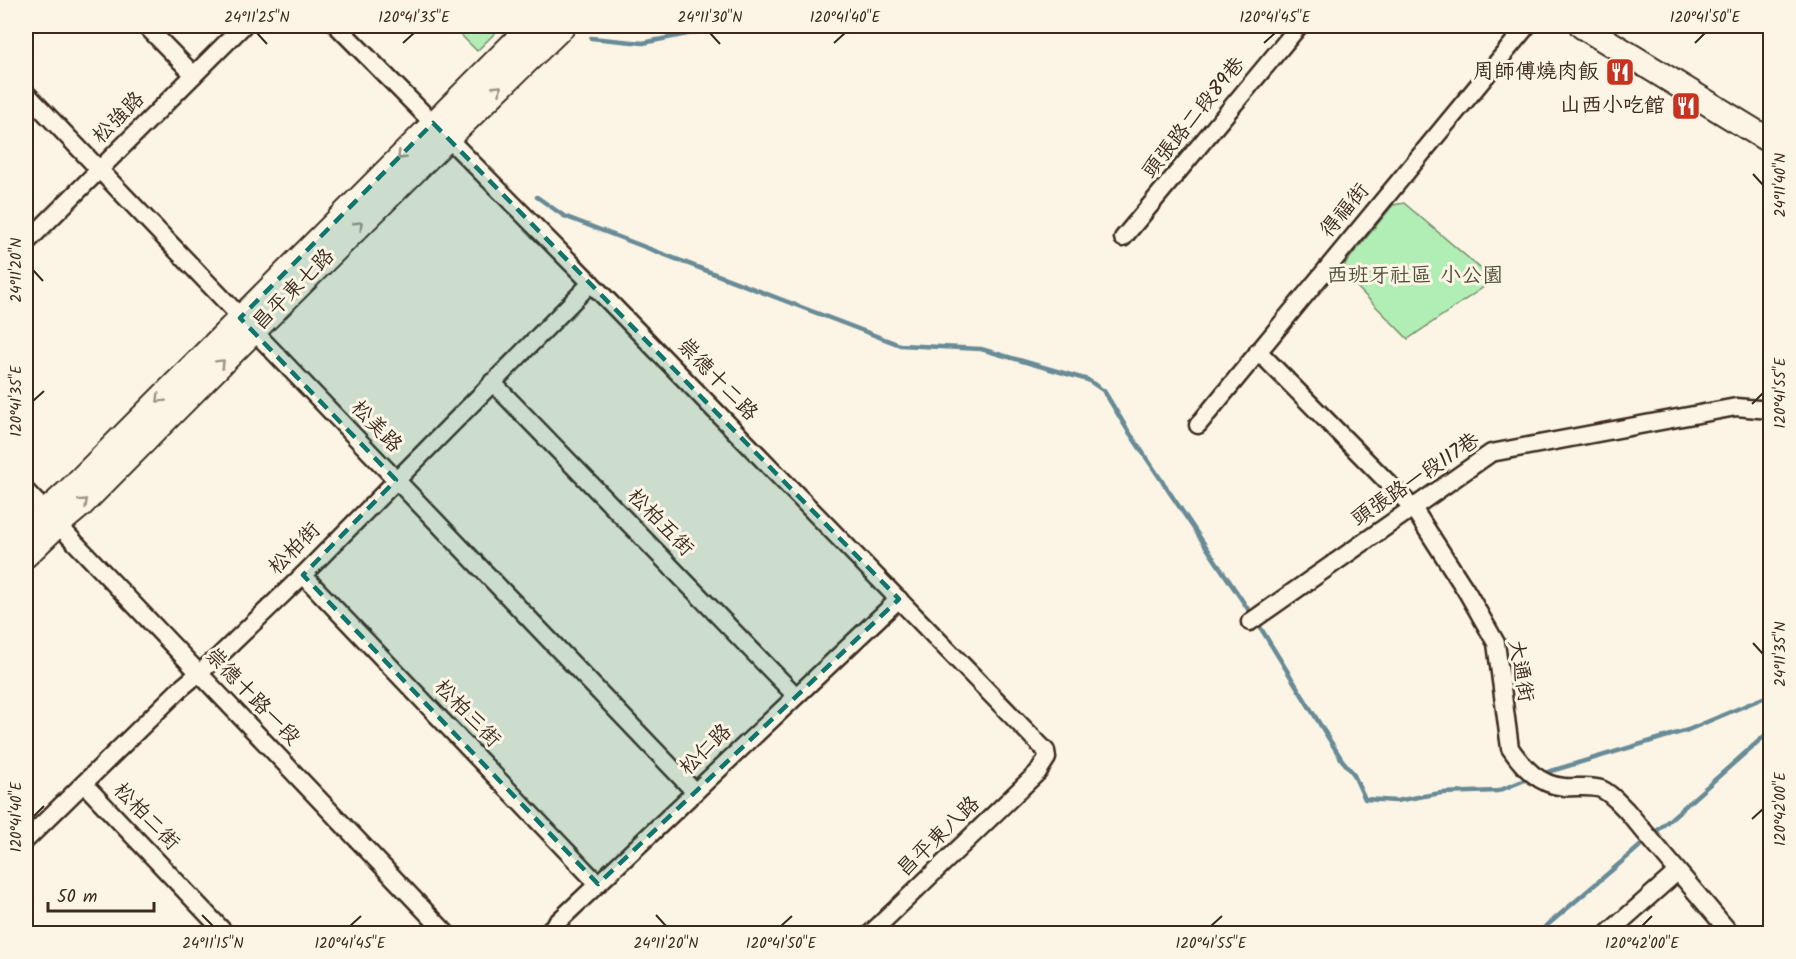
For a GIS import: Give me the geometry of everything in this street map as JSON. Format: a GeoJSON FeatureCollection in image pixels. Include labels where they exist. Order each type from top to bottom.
{"type":"FeatureCollection","features":[{"type":"Feature","properties":{"kind":"street"},"geometry":{"type":"LineString","coordinates":[[146,26],[194,75]]}},
{"type":"Feature","properties":{"kind":"street","name":"松強路"},"geometry":{"type":"LineString","coordinates":[[26,243],[243,26]]}},
{"type":"Feature","properties":{"kind":"street","name":"崇德十二路"},"geometry":{"type":"LineString","coordinates":[[337,26],[591,283],[1046,751],[1047,758],[1038,772]]}},
{"type":"Feature","properties":{"kind":"street","name":"昌平東七路"},"geometry":{"type":"LineString","coordinates":[[26,555],[68,492],[246,325],[440,131],[531,26]]}},
{"type":"Feature","properties":{"kind":"street","name":"昌平東七路"},"geometry":{"type":"LineString","coordinates":[[440,131],[563,26]]}},
{"type":"Feature","properties":{"kind":"street","name":"頭張路二段89巷"},"geometry":{"type":"LineString","coordinates":[[1123,238],[1299,26]]}},
{"type":"Feature","properties":{"kind":"street","name":"得福街"},"geometry":{"type":"LineString","coordinates":[[1198,425],[1527,26]]}},
{"type":"Feature","properties":{"kind":"street"},"geometry":{"type":"LineString","coordinates":[[1582,26],[1770,141]]}},
{"type":"Feature","properties":{"kind":"street","name":"松美路"},"geometry":{"type":"LineString","coordinates":[[26,93],[695,792]]}},
{"type":"Feature","properties":{"kind":"street","name":"松柏街"},"geometry":{"type":"LineString","coordinates":[[26,840],[180,689],[218,657],[303,575],[591,283]]}},
{"type":"Feature","properties":{"kind":"street","name":"大通街"},"geometry":{"type":"LineString","coordinates":[[1258,351],[1413,508],[1496,643],[1510,748],[1518,760],[1541,779],[1563,787],[1589,787],[1602,789],[1607,793],[1626,810],[1731,933]]}},
{"type":"Feature","properties":{"kind":"street","name":"松柏五街"},"geometry":{"type":"LineString","coordinates":[[492,382],[796,696]]}},
{"type":"Feature","properties":{"kind":"street","name":"頭張路一段117巷"},"geometry":{"type":"LineString","coordinates":[[1250,622],[1491,453],[1736,407],[1770,410]]}},
{"type":"Feature","properties":{"kind":"street","name":"崇德十路一段"},"geometry":{"type":"LineString","coordinates":[[26,491],[447,933]]}},
{"type":"Feature","properties":{"kind":"street","name":"昌平東七路"},"geometry":{"type":"LineString","coordinates":[[26,530],[51,518]]}},
{"type":"Feature","properties":{"kind":"street","name":"松柏三街"},"geometry":{"type":"LineString","coordinates":[[303,575],[598,884]]}},
{"type":"Feature","properties":{"kind":"street","name":"松仁路"},"geometry":{"type":"LineString","coordinates":[[545,933],[899,599]]}},
{"type":"Feature","properties":{"kind":"street","name":"昌平東八路"},"geometry":{"type":"LineString","coordinates":[[870,933],[1038,772]]}},
{"type":"Feature","properties":{"kind":"street","name":"松柏二街"},"geometry":{"type":"LineString","coordinates":[[84,784],[226,933]]}},
{"type":"Feature","properties":{"kind":"street"},"geometry":{"type":"LineString","coordinates":[[1607,933],[1677,872]]}},
{"type":"Feature","properties":{"kind":"highlighted area"},"geometry":{"type":"Polygon","coordinates":[[[433,123],[899,599],[598,884],[303,575],[396,480],[240,318],[433,123]]]}},
{"type":"Feature","properties":{"kind":"green space"},"geometry":{"type":"Polygon","coordinates":[[[452,26],[502,26],[477,51],[452,26]]]}},
{"type":"Feature","properties":{"kind":"green space","name":"西班牙社區 小公園"},"geometry":{"type":"Polygon","coordinates":[[[1404,203],[1494,280],[1408,339],[1345,275],[1345,264],[1393,205],[1404,203]]]}},
{"type":"Feature","properties":{"kind":"waterway"},"geometry":{"type":"LineString","coordinates":[[591,38],[643,43],[726,26]]}},
{"type":"Feature","properties":{"kind":"waterway"},"geometry":{"type":"LineString","coordinates":[[537,197],[564,216],[900,345],[981,349],[1088,380],[1104,391],[1252,615]]}},
{"type":"Feature","properties":{"kind":"waterway"},"geometry":{"type":"LineString","coordinates":[[1257,622],[1342,760],[1353,773],[1365,799],[1396,801],[1441,793],[1498,791],[1530,778]]}},
{"type":"Feature","properties":{"kind":"waterway"},"geometry":{"type":"LineString","coordinates":[[1541,774],[1688,730],[1770,695]]}},
{"type":"Feature","properties":{"kind":"waterway"},"geometry":{"type":"LineString","coordinates":[[1537,934],[1770,731]]}},
{"type":"Feature","properties":{"kind":"place","name":"周師傅燒肉飯"},"geometry":{"type":"Point","coordinates":[1620,72]}},
{"type":"Feature","properties":{"kind":"place","name":"山西小吃館"},"geometry":{"type":"Point","coordinates":[1686,106]}}]}
